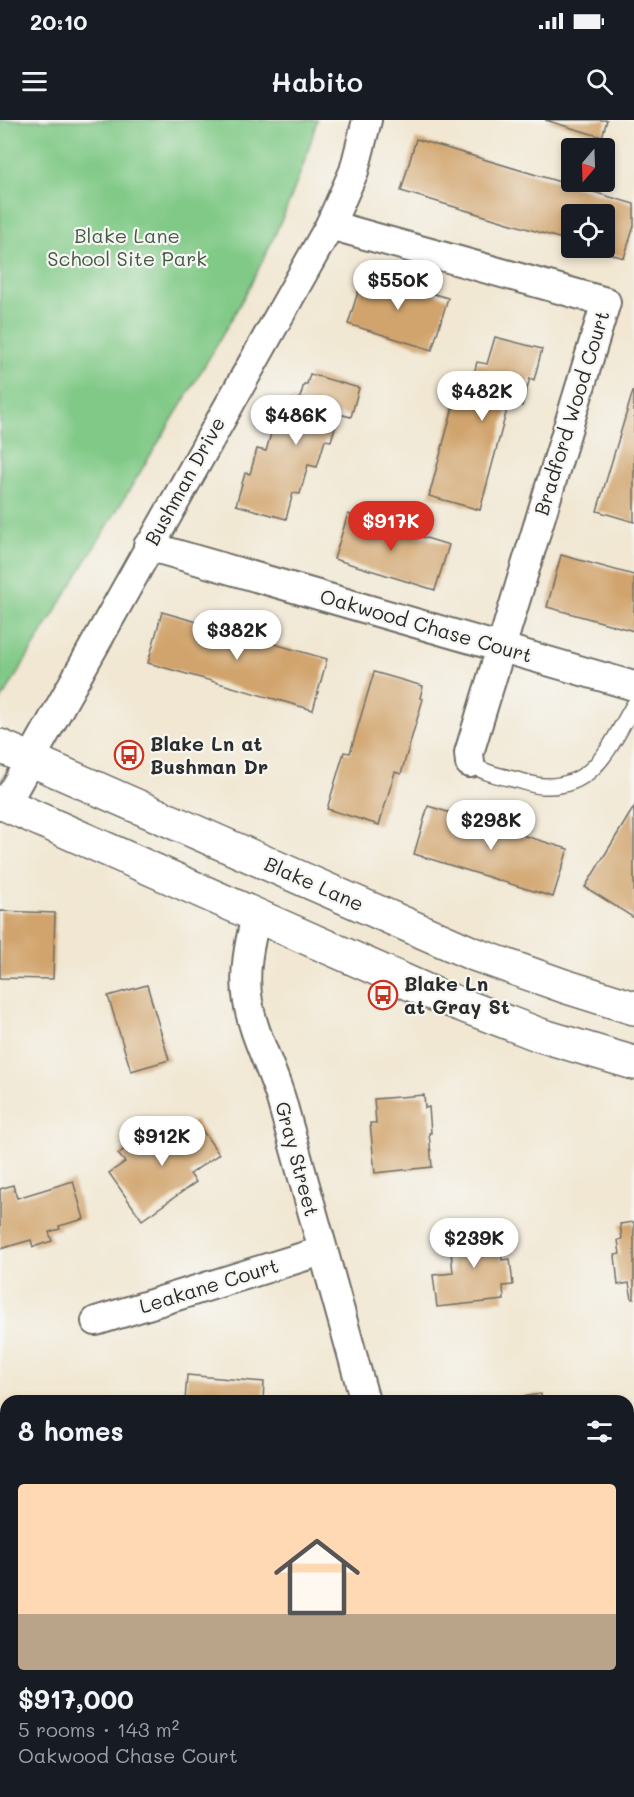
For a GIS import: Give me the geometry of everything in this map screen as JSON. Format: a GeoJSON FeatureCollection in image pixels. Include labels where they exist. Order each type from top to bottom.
{"type":"FeatureCollection","features":[{"type":"Feature","properties":{"kind":"main road","name":"Blake Lane"},"geometry":{"type":"LineString","coordinates":[[0,746],[471,954],[634,1008]]}},
{"type":"Feature","properties":{"kind":"main road"},"geometry":{"type":"LineString","coordinates":[[2,803],[436,995],[540,1035],[634,1063]]}},
{"type":"Feature","properties":{"kind":"street","name":"Bushman Drive"},"geometry":{"type":"LineString","coordinates":[[2,803],[30,759],[330,225],[354,171],[367,120]]}},
{"type":"Feature","properties":{"kind":"street","name":"Bradford Wood Court"},"geometry":{"type":"LineString","coordinates":[[330,225],[606,302],[469,753],[470,763]]}},
{"type":"Feature","properties":{"kind":"street","name":"Oakwood Chase Court"},"geometry":{"type":"LineString","coordinates":[[148,546],[634,686]]}},
{"type":"Feature","properties":{"kind":"street","name":"Gray Street"},"geometry":{"type":"LineString","coordinates":[[256,916],[248,949],[248,1002],[282,1102],[363,1395]]}},
{"type":"Feature","properties":{"kind":"street","name":"Leakane Court"},"geometry":{"type":"LineString","coordinates":[[96,1321],[322,1251]]}},
{"type":"Feature","properties":{"kind":"lane"},"geometry":{"type":"LineString","coordinates":[[470,763],[479,770],[543,786],[568,785],[585,776],[599,764],[634,705]]}},
{"type":"Feature","properties":{"kind":"green space","name":"Blake Lane School Site Park"},"geometry":{"type":"Polygon","coordinates":[[[0,120],[317,120],[288,204],[251,284],[207,362],[0,702],[0,120]]]}},
{"type":"Feature","properties":{"kind":"building"},"geometry":{"type":"Polygon","coordinates":[[[545,120],[607,120],[602,137],[545,120]]]}},
{"type":"Feature","properties":{"kind":"building"},"geometry":{"type":"Polygon","coordinates":[[[416,139],[561,182],[561,192],[594,192],[634,204],[634,226],[624,258],[615,255],[615,204],[561,204],[561,239],[401,191],[416,139]]]}},
{"type":"Feature","properties":{"kind":"building"},"geometry":{"type":"Polygon","coordinates":[[[364,273],[448,298],[432,350],[348,324],[364,273]]]}},
{"type":"Feature","properties":{"kind":"building"},"geometry":{"type":"Polygon","coordinates":[[[495,337],[542,349],[534,380],[530,378],[522,406],[509,402],[480,510],[429,496],[459,385],[470,388],[477,362],[487,364],[495,337]]]}},
{"type":"Feature","properties":{"kind":"building"},"geometry":{"type":"Polygon","coordinates":[[[310,374],[359,388],[351,417],[339,414],[331,441],[325,440],[317,467],[308,465],[300,494],[293,493],[286,519],[236,505],[245,473],[250,474],[257,449],[266,451],[274,423],[284,426],[292,399],[299,401],[310,374]]]}},
{"type":"Feature","properties":{"kind":"building"},"geometry":{"type":"Polygon","coordinates":[[[634,391],[634,522],[597,511],[634,391]]]}},
{"type":"Feature","properties":{"kind":"building"},"geometry":{"type":"Polygon","coordinates":[[[348,514],[449,545],[435,590],[334,559],[348,514]]]}},
{"type":"Feature","properties":{"kind":"building"},"geometry":{"type":"Polygon","coordinates":[[[561,555],[634,575],[634,631],[547,607],[561,555]]]}},
{"type":"Feature","properties":{"kind":"building"},"geometry":{"type":"Polygon","coordinates":[[[162,612],[327,659],[313,710],[148,663],[162,612]]]}},
{"type":"Feature","properties":{"kind":"building"},"geometry":{"type":"Polygon","coordinates":[[[374,672],[423,686],[420,698],[423,699],[401,774],[395,772],[379,825],[327,809],[344,752],[350,753],[374,672]]]}},
{"type":"Feature","properties":{"kind":"building"},"geometry":{"type":"Polygon","coordinates":[[[428,806],[568,849],[553,897],[414,854],[428,806]]]}},
{"type":"Feature","properties":{"kind":"building"},"geometry":{"type":"Polygon","coordinates":[[[634,807],[634,918],[585,887],[634,807]]]}},
{"type":"Feature","properties":{"kind":"building"},"geometry":{"type":"Polygon","coordinates":[[[0,911],[55,913],[53,979],[0,978],[0,911]]]}},
{"type":"Feature","properties":{"kind":"building"},"geometry":{"type":"Polygon","coordinates":[[[147,985],[169,1060],[131,1071],[108,996],[147,985]]]}},
{"type":"Feature","properties":{"kind":"building"},"geometry":{"type":"Polygon","coordinates":[[[424,1095],[425,1108],[429,1107],[432,1167],[375,1173],[370,1123],[376,1123],[374,1099],[424,1095]]]}},
{"type":"Feature","properties":{"kind":"building"},"geometry":{"type":"Polygon","coordinates":[[[195,1120],[219,1154],[190,1174],[196,1182],[142,1220],[109,1173],[125,1162],[118,1154],[142,1137],[146,1143],[166,1129],[171,1136],[195,1120]]]}},
{"type":"Feature","properties":{"kind":"building"},"geometry":{"type":"Polygon","coordinates":[[[73,1181],[84,1219],[59,1226],[60,1229],[49,1232],[52,1241],[33,1247],[31,1240],[0,1249],[0,1189],[13,1185],[17,1198],[73,1181]]]}},
{"type":"Feature","properties":{"kind":"building"},"geometry":{"type":"Polygon","coordinates":[[[634,1222],[634,1299],[632,1299],[629,1283],[618,1285],[615,1255],[620,1254],[618,1240],[622,1239],[620,1224],[634,1222]]]}},
{"type":"Feature","properties":{"kind":"building"},"geometry":{"type":"Polygon","coordinates":[[[494,1225],[496,1241],[500,1240],[502,1260],[510,1259],[513,1285],[503,1286],[504,1300],[437,1307],[433,1275],[453,1273],[449,1230],[494,1225]]]}},
{"type":"Feature","properties":{"kind":"building"},"geometry":{"type":"Polygon","coordinates":[[[187,1375],[264,1382],[263,1395],[185,1395],[187,1375]]]}},
{"type":"Feature","properties":{"kind":"place","name":"Blake Ln at Bushman Dr"},"geometry":{"type":"Point","coordinates":[129,755]}},
{"type":"Feature","properties":{"kind":"place","name":"Blake Ln at Gray St"},"geometry":{"type":"Point","coordinates":[383,995]}}]}
